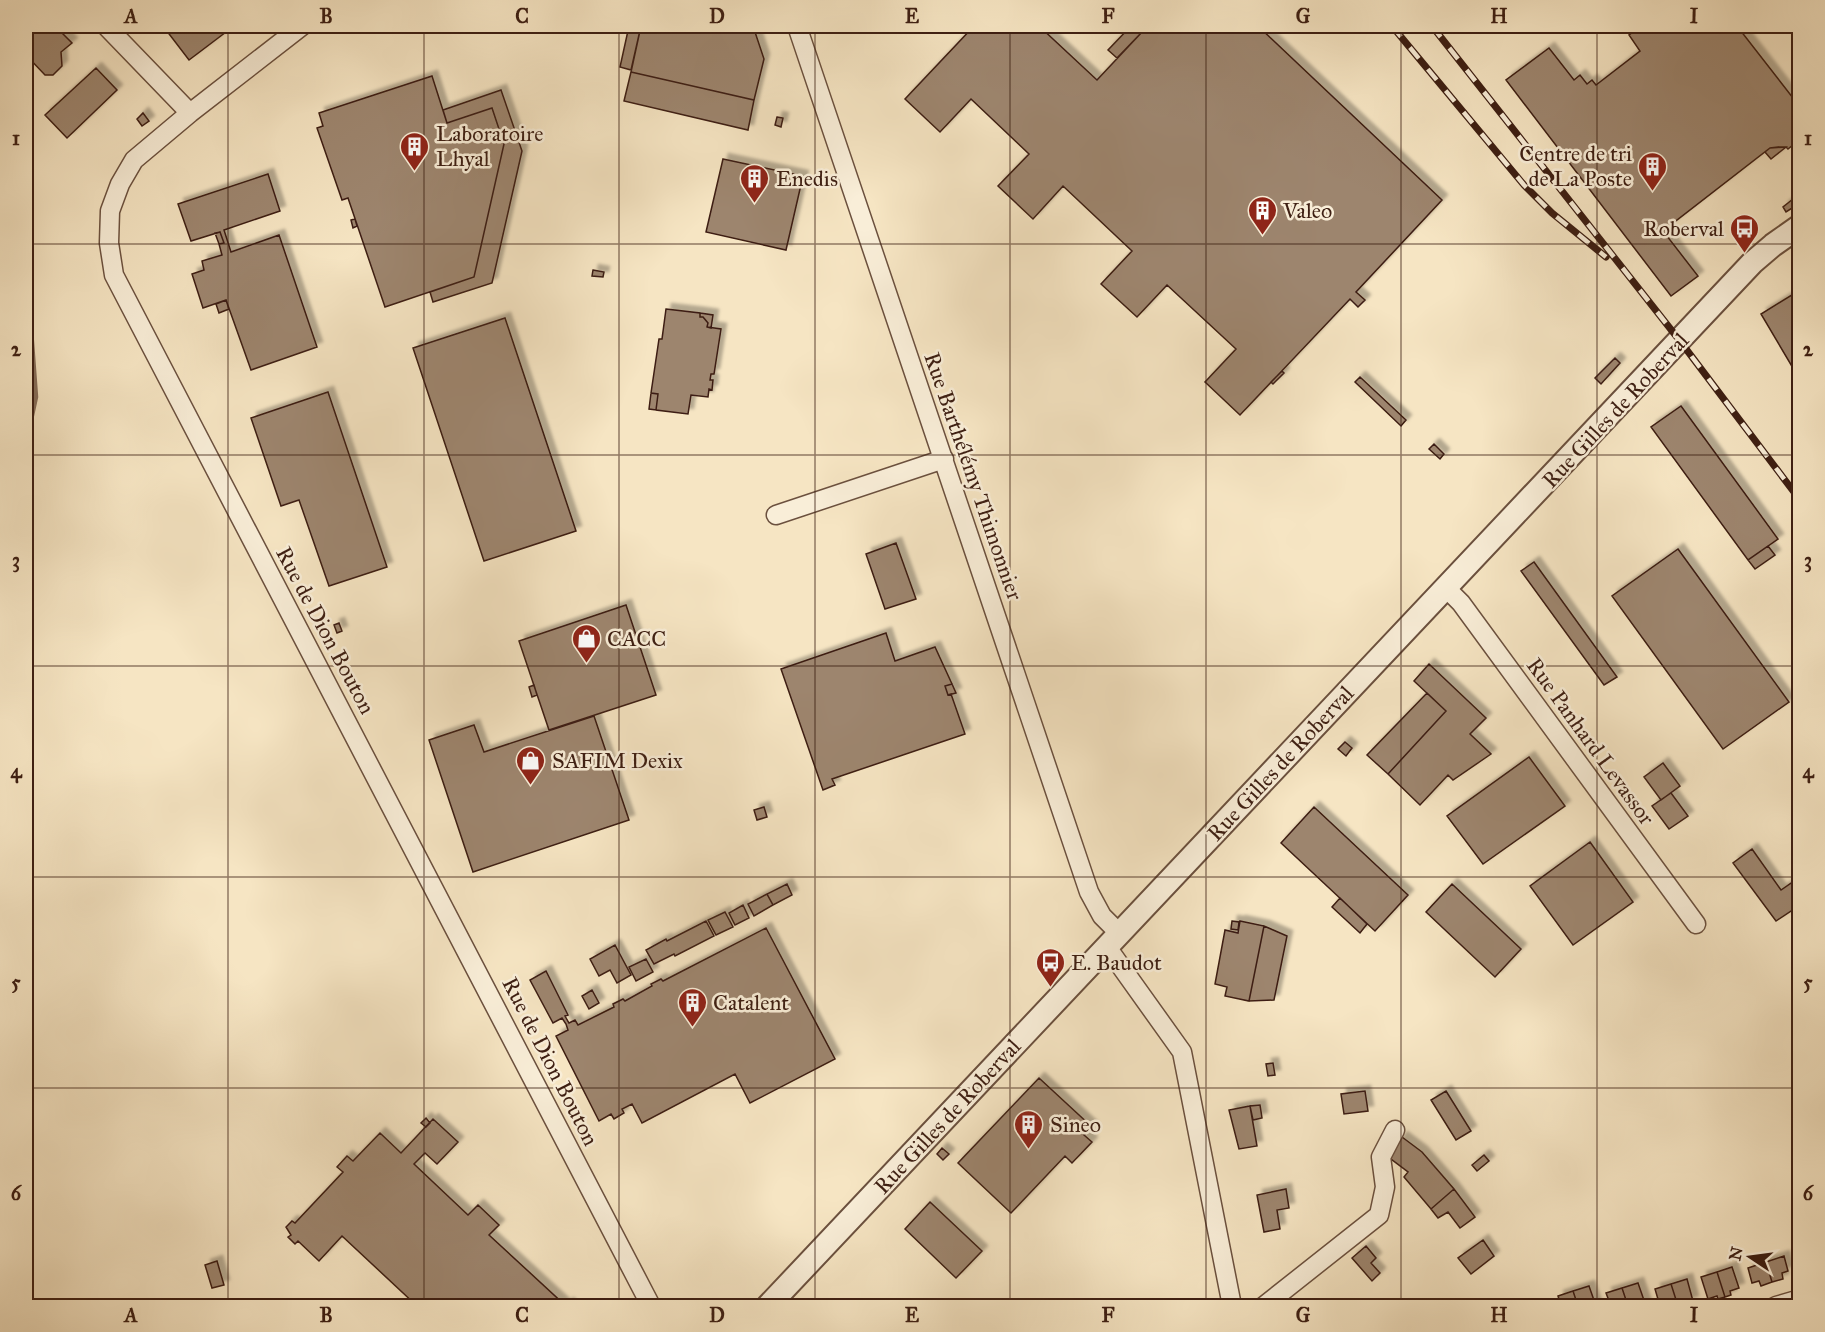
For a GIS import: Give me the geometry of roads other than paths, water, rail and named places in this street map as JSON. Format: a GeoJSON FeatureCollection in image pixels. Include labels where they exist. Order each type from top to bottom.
{"type":"FeatureCollection","features":[{"type":"Feature","properties":{"kind":"street"},"geometry":{"type":"LineString","coordinates":[[106,26],[190,113]]}},
{"type":"Feature","properties":{"kind":"street","name":"Rue de Dion Bouton"},"geometry":{"type":"LineString","coordinates":[[302,26],[190,113],[134,160],[120,184],[110,211],[109,243],[114,275],[651,1306]]}},
{"type":"Feature","properties":{"kind":"street","name":"Rue Barthélémy Thimonnier"},"geometry":{"type":"LineString","coordinates":[[797,26],[1089,892],[1113,940],[1182,1052],[1232,1306]]}},
{"type":"Feature","properties":{"kind":"street","name":"Rue Gilles de Roberval"},"geometry":{"type":"LineString","coordinates":[[768,1306],[1752,263],[1800,226]]}},
{"type":"Feature","properties":{"kind":"street"},"geometry":{"type":"LineString","coordinates":[[776,514],[944,459]]}},
{"type":"Feature","properties":{"kind":"street","name":"Rue Panhard Levassor"},"geometry":{"type":"LineString","coordinates":[[1446,588],[1461,603],[1696,924]]}},
{"type":"Feature","properties":{"kind":"street"},"geometry":{"type":"LineString","coordinates":[[1264,1306],[1378,1215],[1385,1186],[1381,1157],[1395,1130]]}},
{"type":"Feature","properties":{"kind":"street"},"geometry":{"type":"LineString","coordinates":[[1775,1306],[1800,1299]]}},
{"type":"Feature","properties":{"kind":"waterway"},"geometry":{"type":"LineString","coordinates":[[26,443],[36,397],[27,275],[31,174]]}},
{"type":"Feature","properties":{"kind":"railway"},"geometry":{"type":"LineString","coordinates":[[1392,26],[1524,185],[1552,213],[1606,257]]}},
{"type":"Feature","properties":{"kind":"railway"},"geometry":{"type":"LineString","coordinates":[[1432,26],[1680,341],[1800,500]]}},
{"type":"Feature","properties":{"kind":"place","name":"Laboratoire Lhyal"},"geometry":{"type":"Point","coordinates":[415,172]}},
{"type":"Feature","properties":{"kind":"place","name":"Centre de tri de La Poste"},"geometry":{"type":"Point","coordinates":[1653,192]}},
{"type":"Feature","properties":{"kind":"place","name":"Enedis"},"geometry":{"type":"Point","coordinates":[755,204]}},
{"type":"Feature","properties":{"kind":"place","name":"Valeo"},"geometry":{"type":"Point","coordinates":[1262,236]}},
{"type":"Feature","properties":{"kind":"place","name":"Roberval"},"geometry":{"type":"Point","coordinates":[1745,254]}},
{"type":"Feature","properties":{"kind":"place","name":"CACC"},"geometry":{"type":"Point","coordinates":[586,664]}},
{"type":"Feature","properties":{"kind":"place","name":"SAFIM Dexix"},"geometry":{"type":"Point","coordinates":[531,786]}},
{"type":"Feature","properties":{"kind":"place","name":"E. Baudot"},"geometry":{"type":"Point","coordinates":[1050,988]}},
{"type":"Feature","properties":{"kind":"place","name":"Catalent"},"geometry":{"type":"Point","coordinates":[692,1028]}},
{"type":"Feature","properties":{"kind":"place","name":"Sineo"},"geometry":{"type":"Point","coordinates":[1029,1150]}}]}
